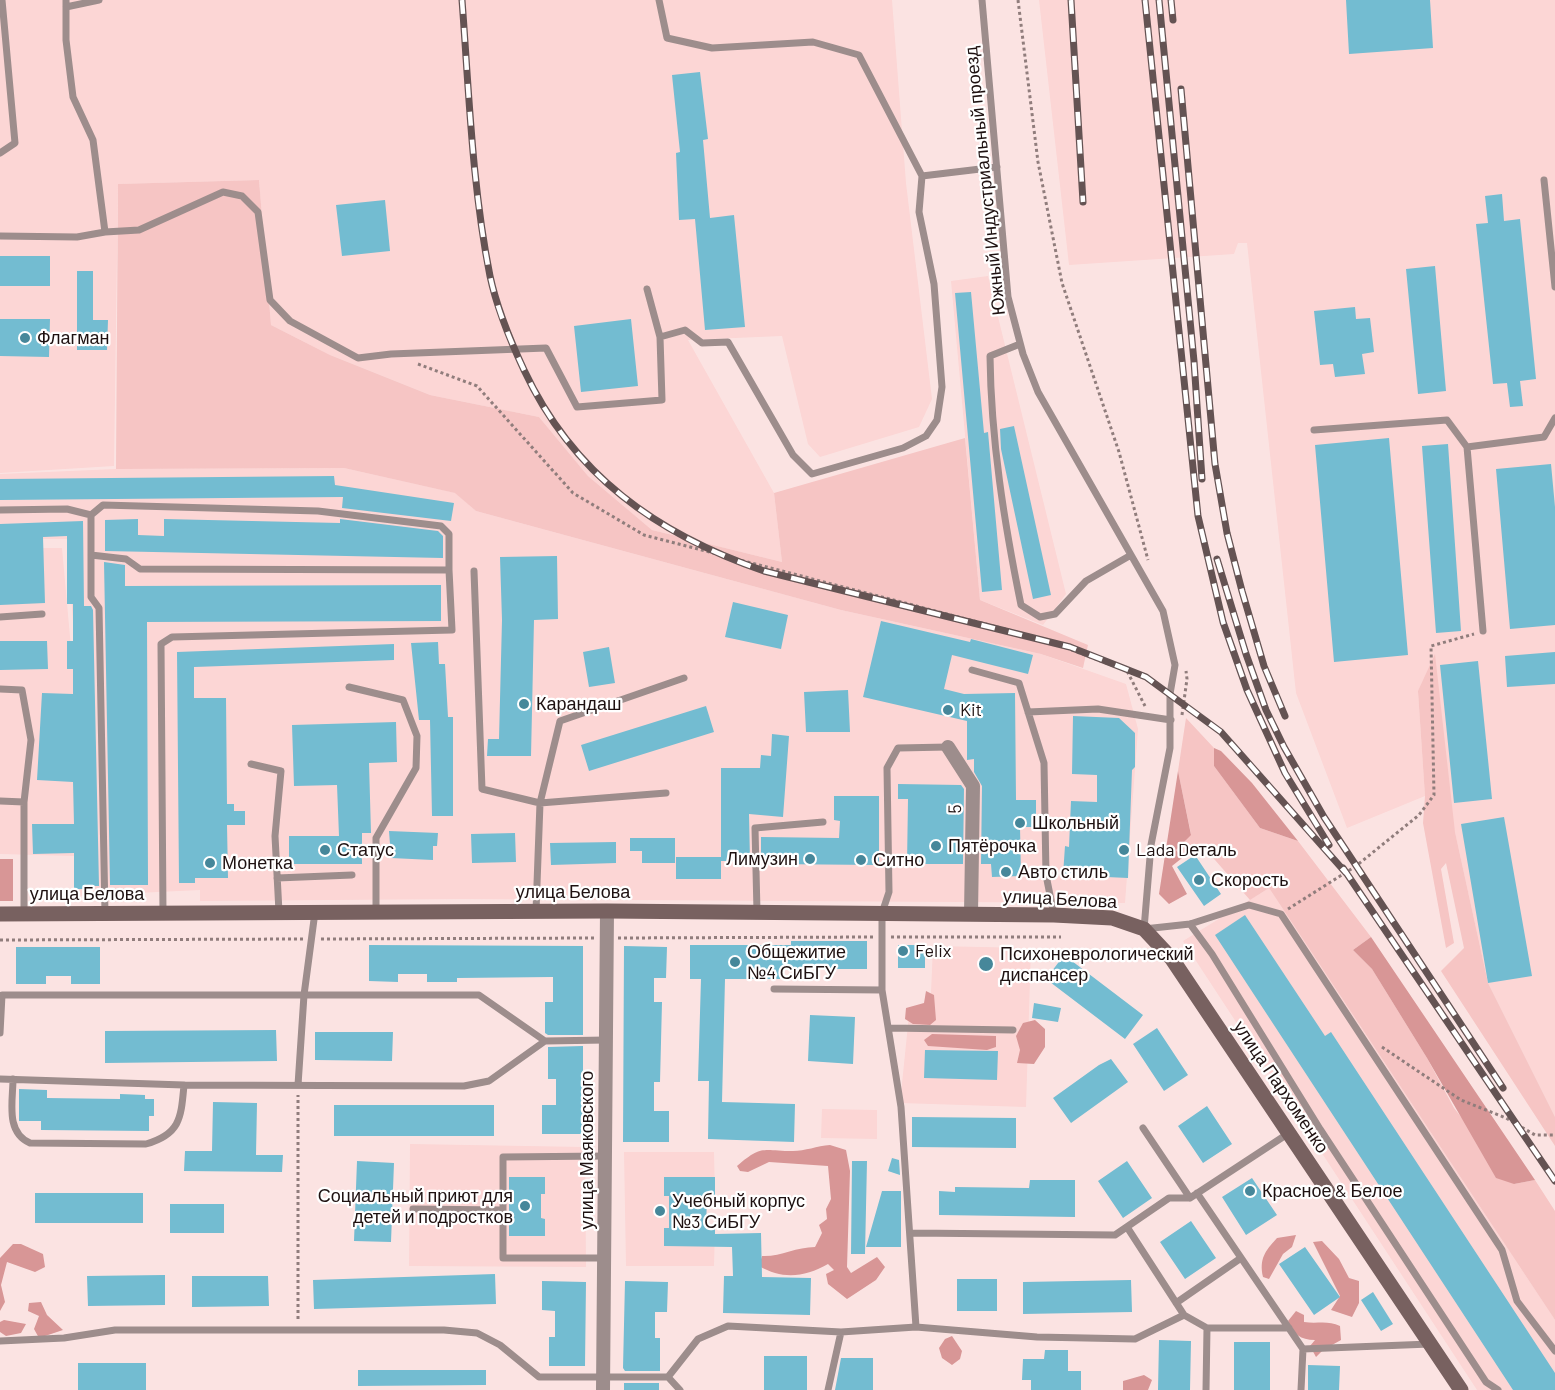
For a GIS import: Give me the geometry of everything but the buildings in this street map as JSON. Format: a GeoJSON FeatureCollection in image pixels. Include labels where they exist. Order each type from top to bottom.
{"type":"FeatureCollection","features":[{"type":"Feature","properties":{"kind":"main road","name":"улица Белова"},"geometry":{"type":"LineString","coordinates":[[0,914],[607,911],[1054,915],[1112,918],[1144,929]]}},
{"type":"Feature","properties":{"kind":"main road","name":"улица Пархоменко"},"geometry":{"type":"LineString","coordinates":[[1144,929],[1172,959],[1461,1390]]}},
{"type":"Feature","properties":{"kind":"street","name":"5"},"geometry":{"type":"LineString","coordinates":[[948,747],[973,786],[971,914]]}},
{"type":"Feature","properties":{"kind":"street","name":"улица Маяковского"},"geometry":{"type":"LineString","coordinates":[[604,1383],[607,911]]}},
{"type":"Feature","properties":{"kind":"lane"},"geometry":{"type":"LineString","coordinates":[[0,153],[15,143],[2,0]]}},
{"type":"Feature","properties":{"kind":"lane"},"geometry":{"type":"LineString","coordinates":[[99,0],[66,3],[66,40],[73,97],[93,140],[105,232]]}},
{"type":"Feature","properties":{"kind":"lane"},"geometry":{"type":"LineString","coordinates":[[659,0],[668,38],[712,48],[813,42],[860,55],[922,176],[919,212],[934,284],[942,387],[937,420],[926,436],[903,448],[812,474],[793,454],[728,342],[702,344],[685,330],[660,337]]}},
{"type":"Feature","properties":{"kind":"lane","name":"Южный Индустриальный проезд"},"geometry":{"type":"LineString","coordinates":[[982,0],[1008,297],[1020,344],[1038,392],[1163,611],[1175,665],[1170,694],[1170,748],[1151,845],[1144,929]]}},
{"type":"Feature","properties":{"kind":"lane"},"geometry":{"type":"LineString","coordinates":[[922,176],[997,167]]}},
{"type":"Feature","properties":{"kind":"lane"},"geometry":{"type":"LineString","coordinates":[[1544,180],[1555,287]]}},
{"type":"Feature","properties":{"kind":"lane"},"geometry":{"type":"LineString","coordinates":[[0,236],[77,237],[105,232],[139,230],[223,192],[242,196],[258,212],[270,300],[290,321],[358,358],[391,354],[546,348],[577,407],[662,400],[660,337],[647,289]]}},
{"type":"Feature","properties":{"kind":"lane"},"geometry":{"type":"LineString","coordinates":[[1020,344],[990,356],[990,408],[1002,513],[1021,605],[1040,617],[1055,614],[1086,581],[1131,555]]}},
{"type":"Feature","properties":{"kind":"lane"},"geometry":{"type":"LineString","coordinates":[[1467,447],[1544,437],[1555,418]]}},
{"type":"Feature","properties":{"kind":"lane"},"geometry":{"type":"LineString","coordinates":[[1314,430],[1447,420],[1467,447],[1483,632]]}},
{"type":"Feature","properties":{"kind":"lane"},"geometry":{"type":"LineString","coordinates":[[0,510],[67,509],[90,514],[103,506],[306,511],[441,526],[449,534],[448,570],[452,630],[172,637],[161,644],[163,913]]}},
{"type":"Feature","properties":{"kind":"lane"},"geometry":{"type":"LineString","coordinates":[[90,514],[91,597],[99,608],[105,913]]}},
{"type":"Feature","properties":{"kind":"lane"},"geometry":{"type":"LineString","coordinates":[[91,555],[126,559],[140,569],[448,570]]}},
{"type":"Feature","properties":{"kind":"lane"},"geometry":{"type":"LineString","coordinates":[[474,571],[482,789],[540,803],[666,793]]}},
{"type":"Feature","properties":{"kind":"lane"},"geometry":{"type":"LineString","coordinates":[[0,617],[42,614]]}},
{"type":"Feature","properties":{"kind":"lane"},"geometry":{"type":"LineString","coordinates":[[972,670],[1019,683],[1044,763],[1046,875],[1054,915]]}},
{"type":"Feature","properties":{"kind":"lane"},"geometry":{"type":"LineString","coordinates":[[536,911],[540,803],[560,721],[684,678]]}},
{"type":"Feature","properties":{"kind":"lane"},"geometry":{"type":"LineString","coordinates":[[349,687],[403,700],[417,736],[416,768],[376,838],[376,912]]}},
{"type":"Feature","properties":{"kind":"lane"},"geometry":{"type":"LineString","coordinates":[[0,688],[22,690],[31,740],[24,802],[24,914]]}},
{"type":"Feature","properties":{"kind":"lane"},"geometry":{"type":"LineString","coordinates":[[1028,712],[1098,709],[1150,715],[1171,720]]}},
{"type":"Feature","properties":{"kind":"lane"},"geometry":{"type":"LineString","coordinates":[[916,1327],[901,1107],[890,1028],[882,990],[882,913],[889,892],[887,768],[898,748],[948,747]]}},
{"type":"Feature","properties":{"kind":"lane"},"geometry":{"type":"LineString","coordinates":[[251,764],[281,771],[275,836],[279,913]]}},
{"type":"Feature","properties":{"kind":"lane"},"geometry":{"type":"LineString","coordinates":[[0,801],[24,802]]}},
{"type":"Feature","properties":{"kind":"lane"},"geometry":{"type":"LineString","coordinates":[[757,912],[755,828],[823,822]]}},
{"type":"Feature","properties":{"kind":"lane"},"geometry":{"type":"LineString","coordinates":[[277,878],[352,875]]}},
{"type":"Feature","properties":{"kind":"lane"},"geometry":{"type":"LineString","coordinates":[[1144,929],[1190,924],[1249,905],[1281,914],[1502,1250],[1517,1301],[1555,1351]]}},
{"type":"Feature","properties":{"kind":"lane"},"geometry":{"type":"LineString","coordinates":[[298,1085],[304,995],[315,912]]}},
{"type":"Feature","properties":{"kind":"lane"},"geometry":{"type":"LineString","coordinates":[[1190,924],[1212,954],[1320,1129],[1479,1372],[1486,1382],[1498,1390]]}},
{"type":"Feature","properties":{"kind":"lane"},"geometry":{"type":"LineString","coordinates":[[774,989],[882,990]]}},
{"type":"Feature","properties":{"kind":"lane"},"geometry":{"type":"LineString","coordinates":[[0,1033],[2,995],[479,995],[545,1041]]}},
{"type":"Feature","properties":{"kind":"lane"},"geometry":{"type":"LineString","coordinates":[[890,1028],[1014,1030]]}},
{"type":"Feature","properties":{"kind":"lane"},"geometry":{"type":"LineString","coordinates":[[0,1079],[184,1085],[464,1086],[489,1082],[545,1041],[606,1040]]}},
{"type":"Feature","properties":{"kind":"lane"},"geometry":{"type":"LineString","coordinates":[[14,1079],[13,1126],[16,1135],[30,1143],[146,1144],[156,1142],[170,1132],[181,1117],[184,1085]]}},
{"type":"Feature","properties":{"kind":"lane"},"geometry":{"type":"LineString","coordinates":[[1143,1128],[1190,1198]]}},
{"type":"Feature","properties":{"kind":"lane"},"geometry":{"type":"LineString","coordinates":[[911,1233],[1115,1234],[1169,1198],[1190,1198],[1289,1133]]}},
{"type":"Feature","properties":{"kind":"lane"},"geometry":{"type":"LineString","coordinates":[[604,1258],[503,1258],[503,1156],[605,1156]]}},
{"type":"Feature","properties":{"kind":"lane"},"geometry":{"type":"LineString","coordinates":[[1197,1193],[1303,1349],[1301,1390]]}},
{"type":"Feature","properties":{"kind":"lane"},"geometry":{"type":"LineString","coordinates":[[412,1209],[503,1210]]}},
{"type":"Feature","properties":{"kind":"lane"},"geometry":{"type":"LineString","coordinates":[[1127,1227],[1184,1316],[1207,1328],[1289,1328]]}},
{"type":"Feature","properties":{"kind":"lane"},"geometry":{"type":"LineString","coordinates":[[1176,1303],[1241,1258]]}},
{"type":"Feature","properties":{"kind":"lane"},"geometry":{"type":"LineString","coordinates":[[0,1341],[63,1338],[115,1330],[444,1330],[477,1333],[500,1345],[539,1377],[604,1383],[668,1377],[698,1339],[728,1326],[841,1332],[916,1327],[1037,1337],[1135,1339],[1184,1316]]}},
{"type":"Feature","properties":{"kind":"lane"},"geometry":{"type":"LineString","coordinates":[[1206,1390],[1207,1328]]}},
{"type":"Feature","properties":{"kind":"lane"},"geometry":{"type":"LineString","coordinates":[[828,1390],[841,1332]]}},
{"type":"Feature","properties":{"kind":"lane"},"geometry":{"type":"LineString","coordinates":[[1303,1349],[1430,1344]]}},
{"type":"Feature","properties":{"kind":"lane"},"geometry":{"type":"LineString","coordinates":[[668,1377],[680,1390]]}},
{"type":"Feature","properties":{"kind":"path"},"geometry":{"type":"LineString","coordinates":[[1018,0],[1038,162],[1062,283],[1119,452],[1143,549],[1152,570]]}},
{"type":"Feature","properties":{"kind":"path"},"geometry":{"type":"LineString","coordinates":[[391,354],[477,386],[573,493],[644,535],[1043,639],[1127,671],[1150,715]]}},
{"type":"Feature","properties":{"kind":"path"},"geometry":{"type":"LineString","coordinates":[[1281,914],[1356,866],[1419,815],[1434,795],[1431,646],[1483,632]]}},
{"type":"Feature","properties":{"kind":"path"},"geometry":{"type":"LineString","coordinates":[[1181,721],[1187,679],[1185,668]]}},
{"type":"Feature","properties":{"kind":"path"},"geometry":{"type":"LineString","coordinates":[[0,940],[1060,937]]}},
{"type":"Feature","properties":{"kind":"path"},"geometry":{"type":"LineString","coordinates":[[1359,1031],[1461,1100],[1506,1118],[1535,1135],[1555,1135]]}},
{"type":"Feature","properties":{"kind":"path"},"geometry":{"type":"LineString","coordinates":[[298,1085],[298,1330]]}},
{"type":"Feature","properties":{"kind":"shaded area"},"geometry":{"type":"Polygon","coordinates":[[[0,0],[892,0],[906,183],[932,399],[919,427],[820,457],[808,444],[782,336],[688,340],[774,493],[782,562],[652,530],[588,476],[539,417],[430,395],[330,355],[271,325],[259,180],[118,184],[114,466],[0,473],[0,0]]]}},
{"type":"Feature","properties":{"kind":"shaded area"},"geometry":{"type":"Polygon","coordinates":[[[1039,0],[1555,0],[1555,1117],[1488,983],[1455,832],[1418,691],[1425,796],[1347,828],[1296,693],[1247,243],[1238,243],[1234,254],[1069,265],[1039,0]]]}},
{"type":"Feature","properties":{"kind":"shaded area"},"geometry":{"type":"Polygon","coordinates":[[[259,180],[271,325],[330,355],[430,395],[539,417],[588,476],[652,530],[782,562],[774,493],[965,438],[980,600],[1088,645],[1083,668],[1041,654],[841,610],[476,511],[455,493],[344,468],[116,469],[118,184],[259,180]]]}},
{"type":"Feature","properties":{"kind":"shaded area"},"geometry":{"type":"Polygon","coordinates":[[[988,276],[1066,594],[1043,625],[980,600],[951,281],[988,276]]]}},
{"type":"Feature","properties":{"kind":"shaded area"},"geometry":{"type":"Polygon","coordinates":[[[344,468],[456,493],[476,511],[841,610],[1041,654],[1126,684],[1138,729],[1125,903],[462,899],[200,901],[200,890],[75,896],[77,678],[67,539],[0,539],[0,474],[116,469],[344,468]]]}},
{"type":"Feature","properties":{"kind":"shaded area"},"geometry":{"type":"Polygon","coordinates":[[[0,548],[62,548],[75,692],[74,856],[0,854],[0,548]]]}},
{"type":"Feature","properties":{"kind":"shaded area"},"geometry":{"type":"Polygon","coordinates":[[[1435,654],[1455,832],[1488,983],[1555,1117],[1555,1146],[1441,971],[1464,948],[1446,863],[1441,869],[1454,943],[1446,948],[1423,823],[1425,796],[1418,691],[1435,654]]]}},
{"type":"Feature","properties":{"kind":"shaded area"},"geometry":{"type":"Polygon","coordinates":[[[1186,718],[1214,748],[1214,766],[1260,828],[1298,841],[1371,937],[1353,950],[1372,969],[1427,1058],[1454,1108],[1514,1184],[1535,1180],[1555,1211],[1555,1320],[1269,888],[1250,900],[1201,844],[1182,858],[1176,850],[1191,834],[1178,771],[1186,718]]]}},
{"type":"Feature","properties":{"kind":"shaded area"},"geometry":{"type":"Polygon","coordinates":[[[1214,748],[1221,751],[1252,783],[1298,841],[1260,828],[1214,766],[1214,748]]]}},
{"type":"Feature","properties":{"kind":"shaded area"},"geometry":{"type":"Polygon","coordinates":[[[1178,771],[1191,835],[1176,850],[1182,858],[1172,866],[1187,894],[1169,904],[1159,894],[1178,771]]]}},
{"type":"Feature","properties":{"kind":"shaded area"},"geometry":{"type":"Polygon","coordinates":[[[0,859],[13,859],[13,901],[0,901],[0,859]]]}},
{"type":"Feature","properties":{"kind":"shaded area"},"geometry":{"type":"Polygon","coordinates":[[[1269,888],[1555,1320],[1555,1390],[1477,1390],[1183,941],[1269,888]]]}},
{"type":"Feature","properties":{"kind":"shaded area"},"geometry":{"type":"Polygon","coordinates":[[[1371,937],[1535,1180],[1514,1184],[1496,1178],[1427,1058],[1372,969],[1353,950],[1371,937]]]}},
{"type":"Feature","properties":{"kind":"shaded area"},"geometry":{"type":"Polygon","coordinates":[[[933,946],[1031,948],[1026,1107],[900,1103],[909,1015],[930,1016],[933,946]]]}},
{"type":"Feature","properties":{"kind":"shaded area"},"geometry":{"type":"Polygon","coordinates":[[[926,991],[934,995],[936,1020],[930,1025],[913,1024],[905,1019],[906,1008],[924,1003],[926,991]]]}},
{"type":"Feature","properties":{"kind":"shaded area"},"geometry":{"type":"Polygon","coordinates":[[[1035,1020],[1045,1029],[1045,1047],[1034,1064],[1017,1063],[1020,1050],[1016,1036],[1023,1023],[1035,1020]]]}},
{"type":"Feature","properties":{"kind":"shaded area"},"geometry":{"type":"Polygon","coordinates":[[[932,1034],[996,1036],[996,1047],[987,1050],[928,1046],[924,1040],[932,1034]]]}},
{"type":"Feature","properties":{"kind":"shaded area"},"geometry":{"type":"Polygon","coordinates":[[[822,1109],[877,1110],[877,1139],[821,1138],[822,1109]]]}},
{"type":"Feature","properties":{"kind":"shaded area"},"geometry":{"type":"Polygon","coordinates":[[[410,1144],[585,1147],[586,1267],[409,1266],[410,1144]]]}},
{"type":"Feature","properties":{"kind":"shaded area"},"geometry":{"type":"Polygon","coordinates":[[[830,1145],[846,1150],[850,1171],[847,1267],[851,1273],[877,1257],[885,1267],[876,1280],[847,1299],[828,1284],[826,1274],[834,1270],[828,1264],[811,1272],[794,1275],[777,1273],[759,1266],[762,1256],[815,1247],[822,1233],[819,1225],[827,1219],[826,1209],[831,1199],[828,1166],[769,1162],[748,1172],[740,1171],[737,1166],[752,1154],[763,1150],[798,1151],[830,1145]]]}},
{"type":"Feature","properties":{"kind":"shaded area"},"geometry":{"type":"Polygon","coordinates":[[[624,1152],[714,1152],[715,1196],[707,1196],[706,1227],[715,1228],[714,1266],[626,1266],[624,1152]]]}},
{"type":"Feature","properties":{"kind":"shaded area"},"geometry":{"type":"Polygon","coordinates":[[[1296,1235],[1292,1247],[1283,1254],[1269,1279],[1263,1277],[1263,1260],[1269,1247],[1277,1238],[1296,1235]]]}},
{"type":"Feature","properties":{"kind":"shaded area"},"geometry":{"type":"Polygon","coordinates":[[[1322,1241],[1339,1259],[1349,1278],[1359,1281],[1359,1303],[1352,1317],[1331,1310],[1340,1296],[1313,1242],[1322,1241]]]}},
{"type":"Feature","properties":{"kind":"shaded area"},"geometry":{"type":"Polygon","coordinates":[[[13,1244],[21,1244],[43,1254],[45,1267],[35,1272],[7,1262],[1,1285],[5,1302],[0,1311],[0,1258],[13,1244]]]}},
{"type":"Feature","properties":{"kind":"shaded area"},"geometry":{"type":"Polygon","coordinates":[[[41,1302],[47,1315],[63,1330],[39,1338],[34,1329],[39,1316],[28,1311],[29,1303],[41,1302]]]}},
{"type":"Feature","properties":{"kind":"shaded area"},"geometry":{"type":"Polygon","coordinates":[[[1296,1311],[1304,1315],[1304,1322],[1340,1326],[1341,1340],[1323,1350],[1316,1357],[1310,1346],[1315,1340],[1305,1339],[1298,1335],[1288,1321],[1296,1311]]]}},
{"type":"Feature","properties":{"kind":"shaded area"},"geometry":{"type":"Polygon","coordinates":[[[4,1320],[26,1324],[21,1333],[6,1336],[0,1332],[0,1322],[4,1320]]]}},
{"type":"Feature","properties":{"kind":"shaded area"},"geometry":{"type":"Polygon","coordinates":[[[952,1336],[962,1351],[960,1359],[952,1365],[942,1358],[939,1348],[945,1339],[952,1336]]]}},
{"type":"Feature","properties":{"kind":"shaded area"},"geometry":{"type":"Polygon","coordinates":[[[1144,1375],[1152,1380],[1148,1390],[1123,1390],[1123,1381],[1144,1375]]]}},
{"type":"Feature","properties":{"kind":"railway"},"geometry":{"type":"LineString","coordinates":[[462,0],[475,173],[493,288],[514,347],[544,407],[567,440],[593,470],[622,496],[654,519],[688,539],[764,571],[1070,647],[1146,677],[1221,732],[1346,873]]}},
{"type":"Feature","properties":{"kind":"railway"},"geometry":{"type":"LineString","coordinates":[[1071,0],[1083,202]]}},
{"type":"Feature","properties":{"kind":"railway"},"geometry":{"type":"LineString","coordinates":[[1145,0],[1198,516],[1223,622],[1247,690],[1285,773],[1329,845]]}},
{"type":"Feature","properties":{"kind":"railway"},"geometry":{"type":"LineString","coordinates":[[1159,0],[1194,361],[1202,479]]}},
{"type":"Feature","properties":{"kind":"railway"},"geometry":{"type":"LineString","coordinates":[[1171,0],[1173,20]]}},
{"type":"Feature","properties":{"kind":"railway"},"geometry":{"type":"LineString","coordinates":[[1181,89],[1215,464],[1227,533],[1242,591],[1264,666],[1285,716]]}},
{"type":"Feature","properties":{"kind":"railway"},"geometry":{"type":"LineString","coordinates":[[1217,559],[1246,654],[1266,710],[1284,747],[1324,817],[1503,1088]]}},
{"type":"Feature","properties":{"kind":"railway"},"geometry":{"type":"LineString","coordinates":[[1343,868],[1555,1181]]}},
{"type":"Feature","properties":{"kind":"place","name":"Флагман"},"geometry":{"type":"Point","coordinates":[25,338]}},
{"type":"Feature","properties":{"kind":"place","name":"Карандаш"},"geometry":{"type":"Point","coordinates":[524,704]}},
{"type":"Feature","properties":{"kind":"place","name":"Kit"},"geometry":{"type":"Point","coordinates":[948,710]}},
{"type":"Feature","properties":{"kind":"place","name":"Школьный"},"geometry":{"type":"Point","coordinates":[1020,823]}},
{"type":"Feature","properties":{"kind":"place","name":"Пятёрочка"},"geometry":{"type":"Point","coordinates":[936,846]}},
{"type":"Feature","properties":{"kind":"place","name":"Статус"},"geometry":{"type":"Point","coordinates":[325,850]}},
{"type":"Feature","properties":{"kind":"place","name":"Lada Dеталь"},"geometry":{"type":"Point","coordinates":[1124,850]}},
{"type":"Feature","properties":{"kind":"place","name":"Лимузин"},"geometry":{"type":"Point","coordinates":[810,859]}},
{"type":"Feature","properties":{"kind":"place","name":"Ситно"},"geometry":{"type":"Point","coordinates":[861,860]}},
{"type":"Feature","properties":{"kind":"place","name":"Монетка"},"geometry":{"type":"Point","coordinates":[210,863]}},
{"type":"Feature","properties":{"kind":"place","name":"Авто стиль"},"geometry":{"type":"Point","coordinates":[1006,872]}},
{"type":"Feature","properties":{"kind":"place","name":"Скорость"},"geometry":{"type":"Point","coordinates":[1199,880]}},
{"type":"Feature","properties":{"kind":"place","name":"Felix"},"geometry":{"type":"Point","coordinates":[903,951]}},
{"type":"Feature","properties":{"kind":"place","name":"Общежитие №4 СиБГУ"},"geometry":{"type":"Point","coordinates":[735,962]}},
{"type":"Feature","properties":{"kind":"place","name":"Психоневрологический диспансер"},"geometry":{"type":"Point","coordinates":[986,964]}},
{"type":"Feature","properties":{"kind":"place","name":"Красное & Белое"},"geometry":{"type":"Point","coordinates":[1250,1191]}},
{"type":"Feature","properties":{"kind":"place","name":"Социальный приют для детей и подростков"},"geometry":{"type":"Point","coordinates":[525,1206]}},
{"type":"Feature","properties":{"kind":"place","name":"Учебный корпус №3 СиБГУ"},"geometry":{"type":"Point","coordinates":[660,1211]}}]}
